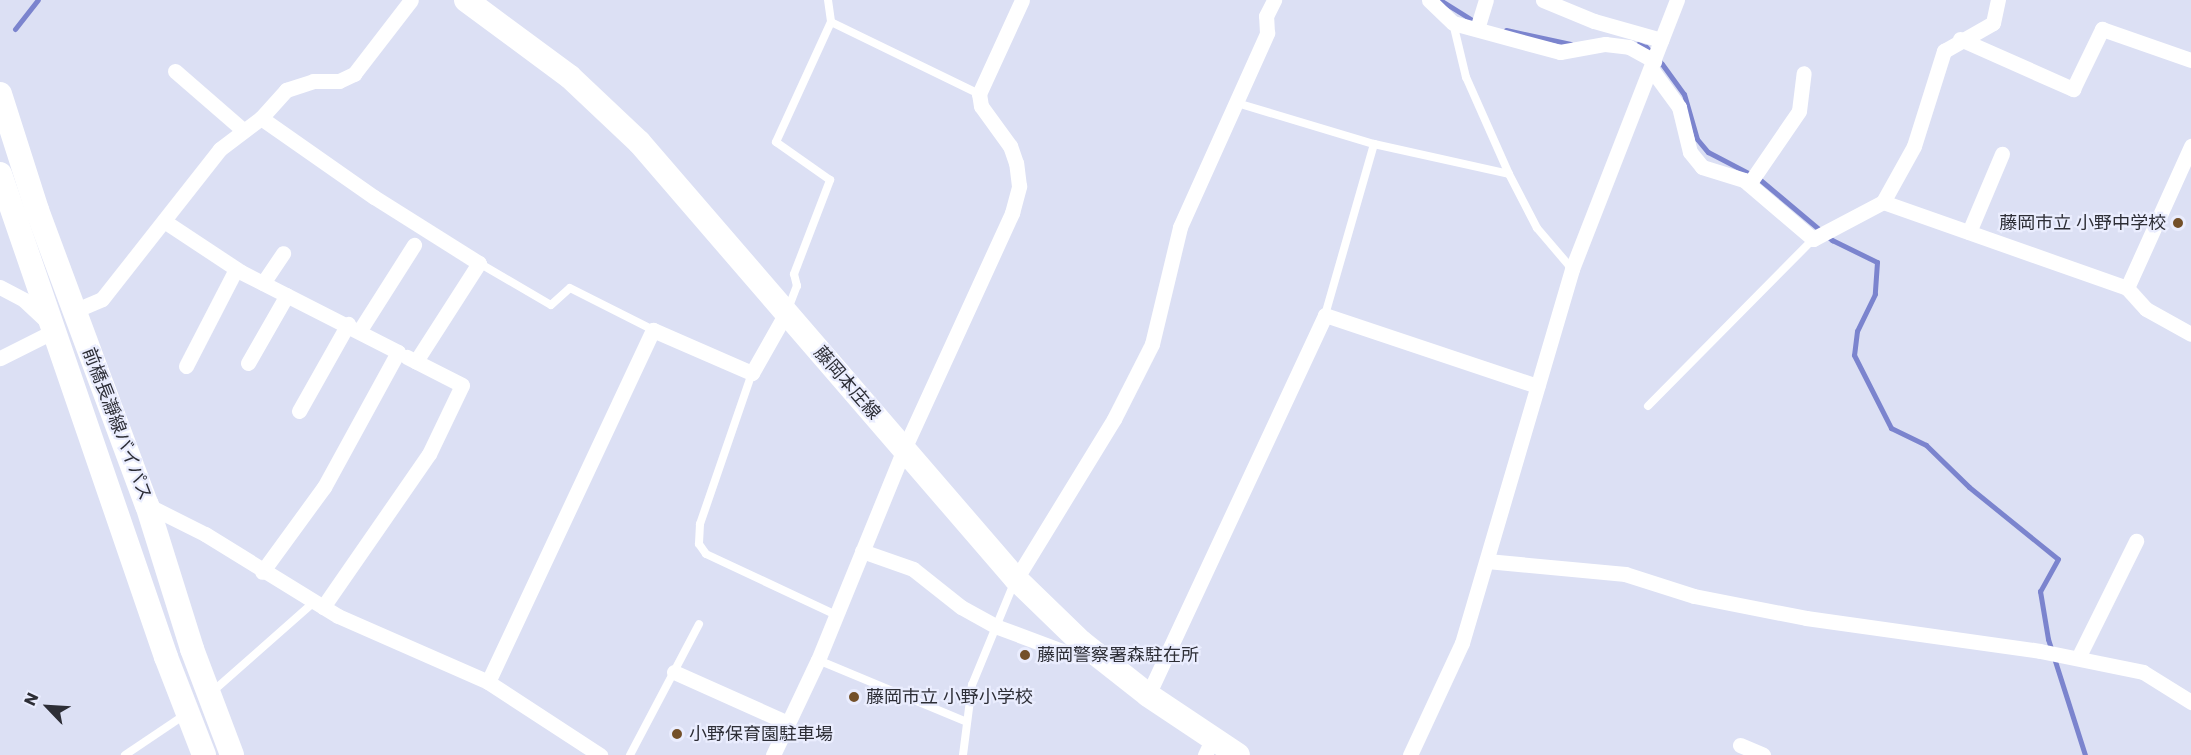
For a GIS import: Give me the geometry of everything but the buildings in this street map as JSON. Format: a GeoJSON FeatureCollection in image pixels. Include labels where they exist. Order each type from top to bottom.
{"type":"FeatureCollection","features":[{"type":"Feature","properties":{"kind":"main road","name":"藤岡本庄線"},"geometry":{"type":"LineString","coordinates":[[466,0],[570,77],[639,142],[1016,579],[1085,645],[1209,747],[1238,755]]}},
{"type":"Feature","properties":{"kind":"main road","name":"前橋長瀞線バイパス"},"geometry":{"type":"LineString","coordinates":[[0,94],[74,311],[147,505],[209,695],[232,755]]}},
{"type":"Feature","properties":{"kind":"main road","name":"前橋長瀞線バイパス"},"geometry":{"type":"LineString","coordinates":[[0,174],[204,755]]}},
{"type":"Feature","properties":{"kind":"street"},"geometry":{"type":"LineString","coordinates":[[74,311],[102,299],[220,149],[261,118],[286,90],[313,81],[339,81],[354,74],[411,0]]}},
{"type":"Feature","properties":{"kind":"street"},"geometry":{"type":"LineString","coordinates":[[773,755],[818,660],[904,449],[1012,213],[1018,186],[1010,146],[981,106],[979,94],[1023,0]]}},
{"type":"Feature","properties":{"kind":"street"},"geometry":{"type":"LineString","coordinates":[[1016,579],[1114,419],[1152,344],[1180,227],[1267,33],[1266,16],[1274,0]]}},
{"type":"Feature","properties":{"kind":"street"},"geometry":{"type":"LineString","coordinates":[[1429,0],[1454,23],[1560,52],[1605,44],[1629,47],[1653,65],[1679,106],[1690,152],[1702,167],[1749,184],[1813,239],[1883,202],[1914,146],[1944,51],[1960,39],[1993,22],[1998,0]]}},
{"type":"Feature","properties":{"kind":"street"},"geometry":{"type":"LineString","coordinates":[[1477,29],[1486,0]]}},
{"type":"Feature","properties":{"kind":"street"},"geometry":{"type":"LineString","coordinates":[[1543,0],[1594,21],[1661,40]]}},
{"type":"Feature","properties":{"kind":"street"},"geometry":{"type":"LineString","coordinates":[[1410,755],[1462,643],[1572,269],[1677,0]]}},
{"type":"Feature","properties":{"kind":"street"},"geometry":{"type":"LineString","coordinates":[[1960,39],[2073,89],[2102,29],[2191,60]]}},
{"type":"Feature","properties":{"kind":"street"},"geometry":{"type":"LineString","coordinates":[[175,71],[244,131]]}},
{"type":"Feature","properties":{"kind":"street"},"geometry":{"type":"LineString","coordinates":[[1749,184],[1799,111],[1804,73]]}},
{"type":"Feature","properties":{"kind":"street"},"geometry":{"type":"LineString","coordinates":[[261,118],[374,196],[479,263],[416,361]]}},
{"type":"Feature","properties":{"kind":"street"},"geometry":{"type":"LineString","coordinates":[[2127,288],[2191,146]]}},
{"type":"Feature","properties":{"kind":"street"},"geometry":{"type":"LineString","coordinates":[[1969,232],[2002,154]]}},
{"type":"Feature","properties":{"kind":"street"},"geometry":{"type":"LineString","coordinates":[[1883,202],[2127,288],[2146,309],[2191,334]]}},
{"type":"Feature","properties":{"kind":"street"},"geometry":{"type":"LineString","coordinates":[[164,221],[236,269],[354,327],[462,385],[429,454],[319,604]]}},
{"type":"Feature","properties":{"kind":"street"},"geometry":{"type":"LineString","coordinates":[[298,411],[354,327],[414,245]]}},
{"type":"Feature","properties":{"kind":"street"},"geometry":{"type":"LineString","coordinates":[[263,283],[284,253]]}},
{"type":"Feature","properties":{"kind":"street"},"geometry":{"type":"LineString","coordinates":[[186,366],[236,269]]}},
{"type":"Feature","properties":{"kind":"street"},"geometry":{"type":"LineString","coordinates":[[0,287],[24,300],[56,330],[0,358]]}},
{"type":"Feature","properties":{"kind":"street"},"geometry":{"type":"LineString","coordinates":[[248,363],[287,295]]}},
{"type":"Feature","properties":{"kind":"street"},"geometry":{"type":"LineString","coordinates":[[488,682],[653,330],[752,373],[786,313]]}},
{"type":"Feature","properties":{"kind":"street"},"geometry":{"type":"LineString","coordinates":[[1148,695],[1325,315],[1537,386]]}},
{"type":"Feature","properties":{"kind":"street"},"geometry":{"type":"LineString","coordinates":[[262,572],[324,487],[398,352]]}},
{"type":"Feature","properties":{"kind":"street"},"geometry":{"type":"LineString","coordinates":[[147,505],[205,534],[262,572],[319,604],[488,682],[600,755]]}},
{"type":"Feature","properties":{"kind":"street"},"geometry":{"type":"LineString","coordinates":[[2078,658],[2136,541]]}},
{"type":"Feature","properties":{"kind":"street"},"geometry":{"type":"LineString","coordinates":[[862,551],[913,569],[961,607],[995,626],[1073,655],[1085,645]]}},
{"type":"Feature","properties":{"kind":"street"},"geometry":{"type":"LineString","coordinates":[[1487,561],[1625,574],[1694,596],[1806,618],[2078,658],[2142,672],[2191,702]]}},
{"type":"Feature","properties":{"kind":"street"},"geometry":{"type":"LineString","coordinates":[[674,672],[788,723]]}},
{"type":"Feature","properties":{"kind":"street"},"geometry":{"type":"LineString","coordinates":[[1740,745],[1762,755]]}},
{"type":"Feature","properties":{"kind":"lane"},"geometry":{"type":"LineString","coordinates":[[786,313],[797,286],[794,274],[830,180],[776,142],[831,22],[828,0]]}},
{"type":"Feature","properties":{"kind":"lane"},"geometry":{"type":"LineString","coordinates":[[831,22],[979,94]]}},
{"type":"Feature","properties":{"kind":"lane"},"geometry":{"type":"LineString","coordinates":[[1454,23],[1466,77],[1509,174],[1537,228],[1572,269]]}},
{"type":"Feature","properties":{"kind":"lane"},"geometry":{"type":"LineString","coordinates":[[1237,104],[1374,144],[1509,174]]}},
{"type":"Feature","properties":{"kind":"lane"},"geometry":{"type":"LineString","coordinates":[[1325,315],[1374,144]]}},
{"type":"Feature","properties":{"kind":"lane"},"geometry":{"type":"LineString","coordinates":[[1648,406],[1813,239]]}},
{"type":"Feature","properties":{"kind":"lane"},"geometry":{"type":"LineString","coordinates":[[479,263],[551,305],[570,288],[653,330]]}},
{"type":"Feature","properties":{"kind":"lane"},"geometry":{"type":"LineString","coordinates":[[752,373],[700,524],[699,544],[706,554],[836,615]]}},
{"type":"Feature","properties":{"kind":"lane"},"geometry":{"type":"LineString","coordinates":[[963,755],[972,685],[1016,579]]}},
{"type":"Feature","properties":{"kind":"lane"},"geometry":{"type":"LineString","coordinates":[[209,695],[319,604]]}},
{"type":"Feature","properties":{"kind":"lane"},"geometry":{"type":"LineString","coordinates":[[630,755],[699,624]]}},
{"type":"Feature","properties":{"kind":"lane"},"geometry":{"type":"LineString","coordinates":[[818,660],[968,722]]}},
{"type":"Feature","properties":{"kind":"lane"},"geometry":{"type":"LineString","coordinates":[[125,755],[188,713]]}},
{"type":"Feature","properties":{"kind":"waterway"},"geometry":{"type":"LineString","coordinates":[[15,29],[38,0]]}},
{"type":"Feature","properties":{"kind":"waterway"},"geometry":{"type":"LineString","coordinates":[[1440,0],[1477,23]]}},
{"type":"Feature","properties":{"kind":"waterway"},"geometry":{"type":"LineString","coordinates":[[1506,30],[1570,44]]}},
{"type":"Feature","properties":{"kind":"waterway"},"geometry":{"type":"LineString","coordinates":[[1638,44],[1646,47],[1662,64],[1684,94],[1697,139],[1708,152],[1758,178],[1832,240],[1877,262],[1875,294],[1857,331],[1854,355],[1891,428],[1926,445],[1969,487],[2058,559],[2040,591],[2048,639],[2085,755]]}},
{"type":"Feature","properties":{"kind":"place","name":"藤岡市立 小野中学校"},"geometry":{"type":"Point","coordinates":[2178,223]}},
{"type":"Feature","properties":{"kind":"place","name":"藤岡警察署森駐在所"},"geometry":{"type":"Point","coordinates":[1025,655]}},
{"type":"Feature","properties":{"kind":"place","name":"藤岡市立 小野小学校"},"geometry":{"type":"Point","coordinates":[854,697]}},
{"type":"Feature","properties":{"kind":"place","name":"小野保育園駐車場"},"geometry":{"type":"Point","coordinates":[677,734]}}]}
